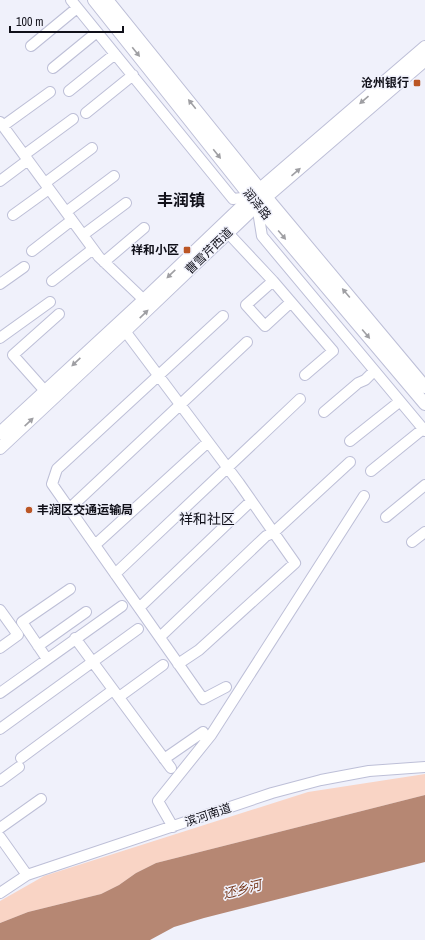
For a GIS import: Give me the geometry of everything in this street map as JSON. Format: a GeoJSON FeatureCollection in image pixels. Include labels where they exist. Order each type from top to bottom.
{"type":"FeatureCollection","features":[{"type":"Feature","properties":{"kind":"main road","name":"润泽路"},"geometry":{"type":"LineString","coordinates":[[94,0],[259,197],[425,387]]}},
{"type":"Feature","properties":{"kind":"main road","name":"润泽路"},"geometry":{"type":"LineString","coordinates":[[107,0],[259,197],[425,404]]}},
{"type":"Feature","properties":{"kind":"main road","name":"曹雪芹西道"},"geometry":{"type":"LineString","coordinates":[[0,433],[144,300],[425,47]]}},
{"type":"Feature","properties":{"kind":"main road","name":"曹雪芹西道"},"geometry":{"type":"LineString","coordinates":[[0,448],[125,332],[228,233],[259,197],[425,60]]}},
{"type":"Feature","properties":{"kind":"street"},"geometry":{"type":"LineString","coordinates":[[31,46],[74,4],[233,199],[259,197],[262,236],[399,402],[424,430],[371,471]]}},
{"type":"Feature","properties":{"kind":"street"},"geometry":{"type":"LineString","coordinates":[[53,68],[97,32]]}},
{"type":"Feature","properties":{"kind":"street"},"geometry":{"type":"LineString","coordinates":[[69,91],[115,54]]}},
{"type":"Feature","properties":{"kind":"street"},"geometry":{"type":"LineString","coordinates":[[86,113],[133,75]]}},
{"type":"Feature","properties":{"kind":"street"},"geometry":{"type":"LineString","coordinates":[[50,92],[2,127],[93,249],[104,262],[144,300]]}},
{"type":"Feature","properties":{"kind":"street"},"geometry":{"type":"LineString","coordinates":[[0,181],[72,119]]}},
{"type":"Feature","properties":{"kind":"street"},"geometry":{"type":"LineString","coordinates":[[14,215],[92,148]]}},
{"type":"Feature","properties":{"kind":"street"},"geometry":{"type":"LineString","coordinates":[[32,251],[114,176]]}},
{"type":"Feature","properties":{"kind":"street"},"geometry":{"type":"LineString","coordinates":[[83,235],[126,203]]}},
{"type":"Feature","properties":{"kind":"street"},"geometry":{"type":"LineString","coordinates":[[104,262],[144,228]]}},
{"type":"Feature","properties":{"kind":"street"},"geometry":{"type":"LineString","coordinates":[[228,233],[273,281],[333,351],[305,375]]}},
{"type":"Feature","properties":{"kind":"street"},"geometry":{"type":"LineString","coordinates":[[52,281],[93,249]]}},
{"type":"Feature","properties":{"kind":"street"},"geometry":{"type":"LineString","coordinates":[[0,284],[24,267]]}},
{"type":"Feature","properties":{"kind":"street"},"geometry":{"type":"LineString","coordinates":[[273,281],[246,305],[265,326],[291,302]]}},
{"type":"Feature","properties":{"kind":"street"},"geometry":{"type":"LineString","coordinates":[[0,338],[50,302]]}},
{"type":"Feature","properties":{"kind":"street"},"geometry":{"type":"LineString","coordinates":[[45,391],[13,355],[59,314]]}},
{"type":"Feature","properties":{"kind":"street"},"geometry":{"type":"LineString","coordinates":[[223,316],[57,469],[52,484],[203,699],[226,687]]}},
{"type":"Feature","properties":{"kind":"street"},"geometry":{"type":"LineString","coordinates":[[125,332],[252,501],[294,563],[199,650],[178,664]]}},
{"type":"Feature","properties":{"kind":"street"},"geometry":{"type":"LineString","coordinates":[[69,508],[246,342]]}},
{"type":"Feature","properties":{"kind":"street"},"geometry":{"type":"LineString","coordinates":[[324,412],[358,383],[365,380],[374,371]]}},
{"type":"Feature","properties":{"kind":"street"},"geometry":{"type":"LineString","coordinates":[[115,574],[300,399]]}},
{"type":"Feature","properties":{"kind":"street"},"geometry":{"type":"LineString","coordinates":[[350,442],[399,402]]}},
{"type":"Feature","properties":{"kind":"street"},"geometry":{"type":"LineString","coordinates":[[95,545],[208,442]]}},
{"type":"Feature","properties":{"kind":"street"},"geometry":{"type":"LineString","coordinates":[[160,637],[266,536],[273,533],[350,462]]}},
{"type":"Feature","properties":{"kind":"street"},"geometry":{"type":"LineString","coordinates":[[386,517],[425,485]]}},
{"type":"Feature","properties":{"kind":"street"},"geometry":{"type":"LineString","coordinates":[[173,827],[158,801],[211,735],[364,496]]}},
{"type":"Feature","properties":{"kind":"street"},"geometry":{"type":"LineString","coordinates":[[139,608],[252,501]]}},
{"type":"Feature","properties":{"kind":"street"},"geometry":{"type":"LineString","coordinates":[[412,542],[425,532]]}},
{"type":"Feature","properties":{"kind":"street"},"geometry":{"type":"LineString","coordinates":[[47,659],[22,622],[70,589]]}},
{"type":"Feature","properties":{"kind":"street"},"geometry":{"type":"LineString","coordinates":[[0,693],[75,638],[122,606]]}},
{"type":"Feature","properties":{"kind":"street"},"geometry":{"type":"LineString","coordinates":[[38,646],[86,612]]}},
{"type":"Feature","properties":{"kind":"street"},"geometry":{"type":"LineString","coordinates":[[0,648],[18,635],[2,617]]}},
{"type":"Feature","properties":{"kind":"street"},"geometry":{"type":"LineString","coordinates":[[0,729],[138,629]]}},
{"type":"Feature","properties":{"kind":"street"},"geometry":{"type":"LineString","coordinates":[[75,638],[171,768]]}},
{"type":"Feature","properties":{"kind":"street"},"geometry":{"type":"LineString","coordinates":[[0,781],[20,763],[116,693],[163,665]]}},
{"type":"Feature","properties":{"kind":"street"},"geometry":{"type":"LineString","coordinates":[[164,759],[203,732]]}},
{"type":"Feature","properties":{"kind":"street","name":"滨河南道"},"geometry":{"type":"LineString","coordinates":[[0,893],[28,875],[272,793],[321,780],[369,771],[425,767]]}},
{"type":"Feature","properties":{"kind":"street"},"geometry":{"type":"LineString","coordinates":[[0,828],[40,799]]}},
{"type":"Feature","properties":{"kind":"street"},"geometry":{"type":"LineString","coordinates":[[0,837],[28,875]]}},
{"type":"Feature","properties":{"kind":"shaded area"},"geometry":{"type":"Polygon","coordinates":[[[425,774],[425,795],[156,863],[101,894],[28,912],[0,923],[0,901],[44,876],[308,792],[425,774]]]}},
{"type":"Feature","properties":{"kind":"water","name":"还乡河"},"geometry":{"type":"Polygon","coordinates":[[[425,795],[425,862],[204,918],[174,927],[150,940],[0,940],[0,923],[28,912],[101,894],[156,863],[425,795]]]}},
{"type":"Feature","properties":{"kind":"place","name":"沧州银行"},"geometry":{"type":"Point","coordinates":[417,83]}},
{"type":"Feature","properties":{"kind":"place","name":"祥和小区"},"geometry":{"type":"Point","coordinates":[187,250]}},
{"type":"Feature","properties":{"kind":"place","name":"丰润区交通运输局"},"geometry":{"type":"Point","coordinates":[29,510]}},
{"type":"Feature","properties":{"kind":"district","name":"丰润镇"},"geometry":{"type":"Point","coordinates":[181,200]}},
{"type":"Feature","properties":{"kind":"district","name":"祥和社区"},"geometry":{"type":"Point","coordinates":[207,519]}}]}
